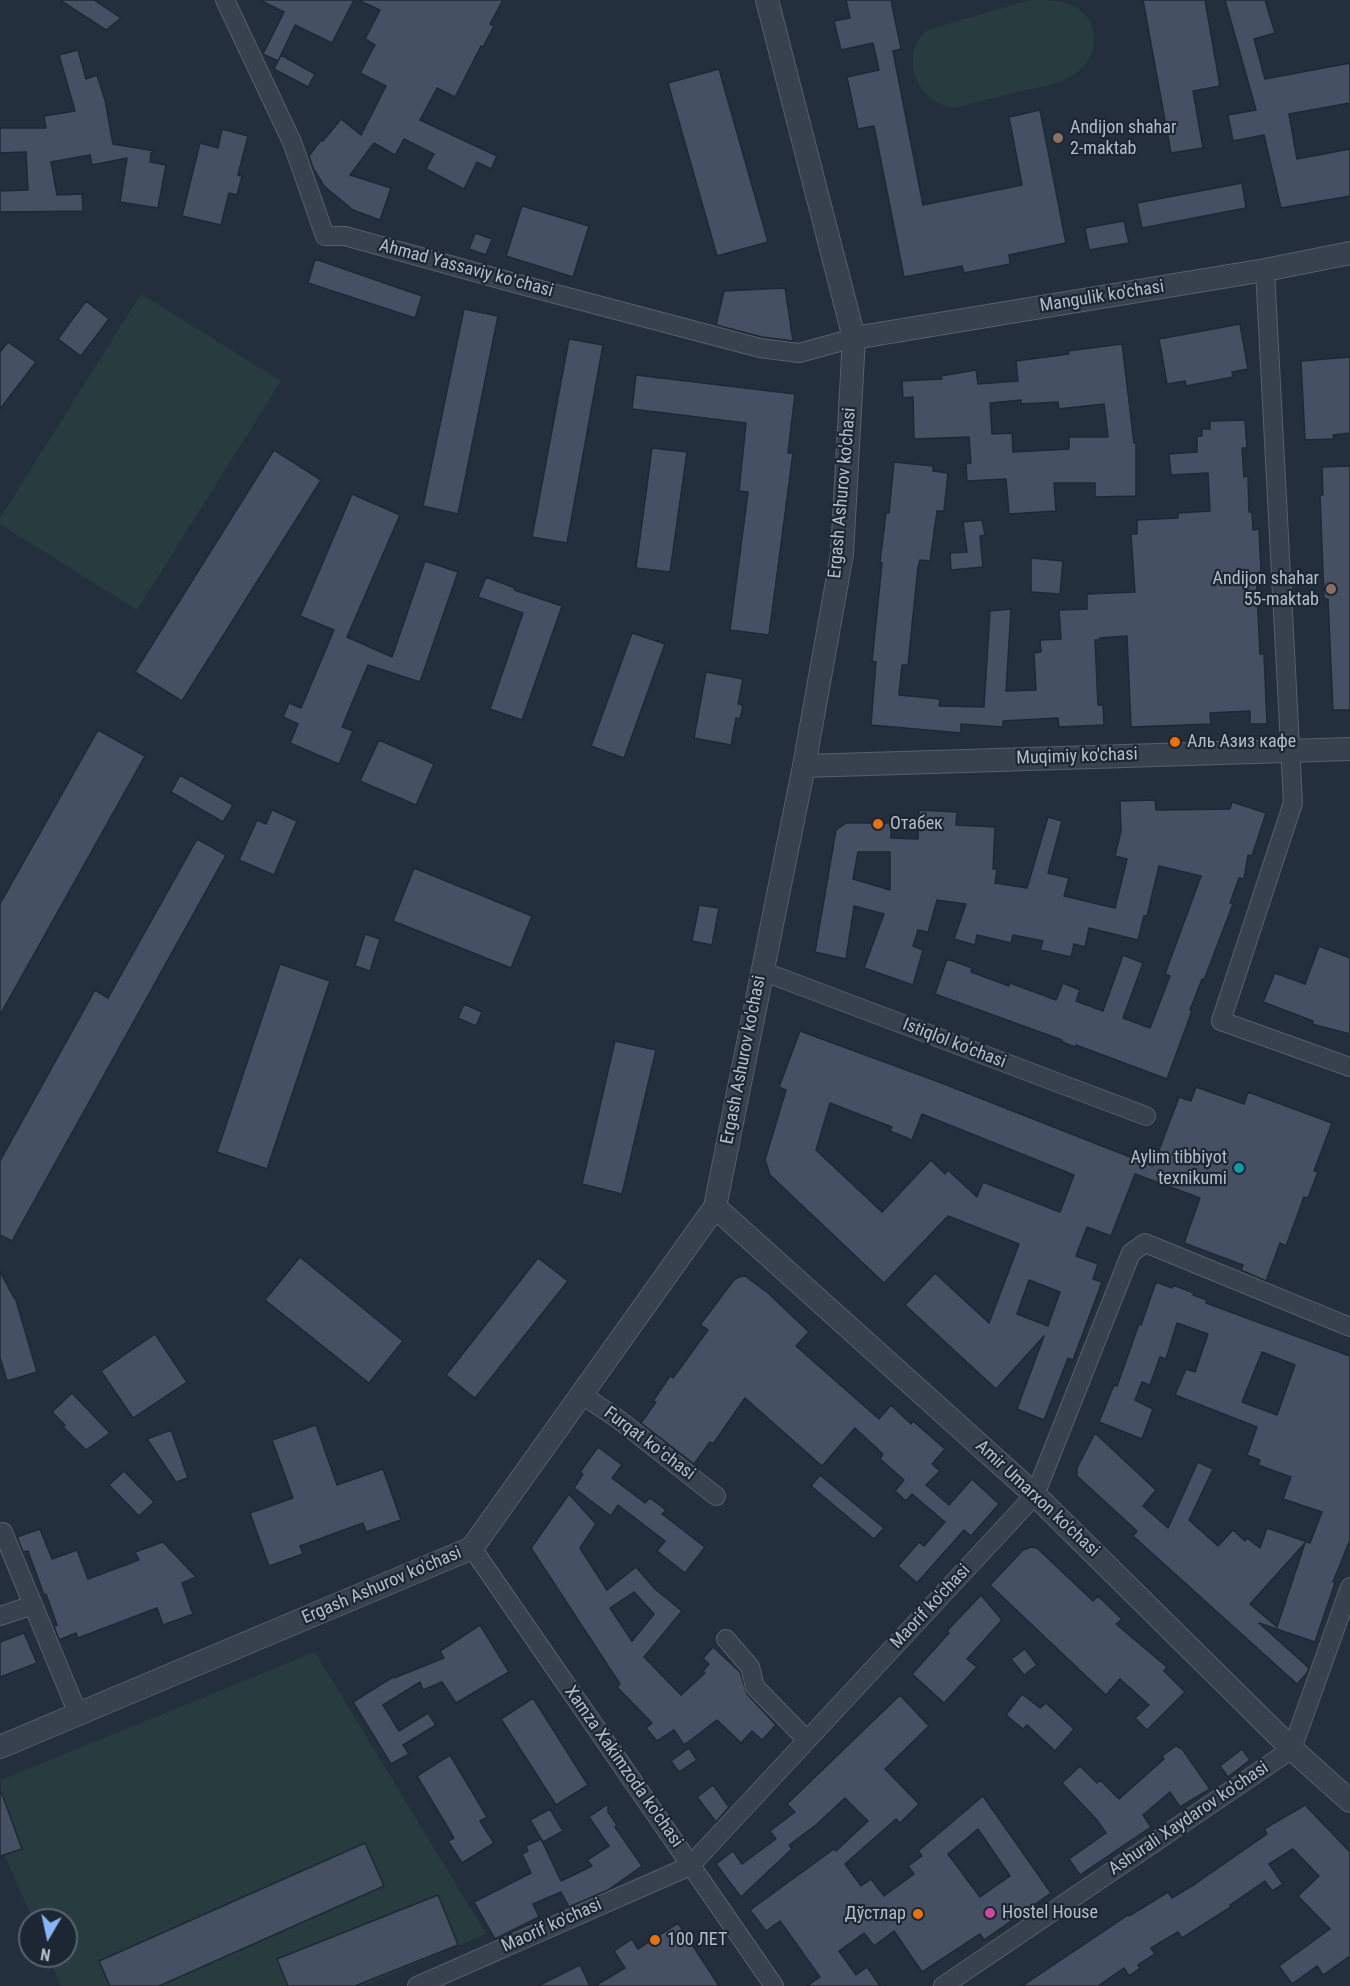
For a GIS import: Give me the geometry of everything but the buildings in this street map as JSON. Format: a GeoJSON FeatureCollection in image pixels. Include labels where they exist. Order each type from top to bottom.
{"type":"FeatureCollection","features":[{"type":"Feature","properties":{"kind":"street","name":"Ahmad Yassaviy koʻchasi"},"geometry":{"type":"LineString","coordinates":[[225,0],[292,142],[325,236],[345,236],[760,348],[799,353],[854,338]]}},
{"type":"Feature","properties":{"kind":"street","name":"Ergash Ashurov ko'chasi"},"geometry":{"type":"LineString","coordinates":[[0,1747],[472,1548],[715,1207],[804,766],[842,554],[854,338],[767,0]]}},
{"type":"Feature","properties":{"kind":"street","name":"Mangulik ko'chasi"},"geometry":{"type":"LineString","coordinates":[[854,338],[1264,270],[1350,252]]}},
{"type":"Feature","properties":{"kind":"street"},"geometry":{"type":"LineString","coordinates":[[1264,270],[1293,803],[1221,1021],[1350,1067]]}},
{"type":"Feature","properties":{"kind":"street","name":"Muqimiy ko'chasi"},"geometry":{"type":"LineString","coordinates":[[804,766],[1350,749]]}},
{"type":"Feature","properties":{"kind":"street","name":"Istiqlol ko'chasi"},"geometry":{"type":"LineString","coordinates":[[762,971],[1146,1116]]}},
{"type":"Feature","properties":{"kind":"street","name":"Amir Umarxon ko'chasi"},"geometry":{"type":"LineString","coordinates":[[715,1207],[1035,1495],[1292,1749],[1350,1801]]}},
{"type":"Feature","properties":{"kind":"street","name":"Maorif ko'chasi"},"geometry":{"type":"LineString","coordinates":[[417,1986],[690,1866],[1035,1495],[1131,1253],[1145,1243],[1350,1327]]}},
{"type":"Feature","properties":{"kind":"street","name":"Furqat koʻchasi"},"geometry":{"type":"LineString","coordinates":[[581,1394],[618,1419],[716,1496]]}},
{"type":"Feature","properties":{"kind":"street"},"geometry":{"type":"LineString","coordinates":[[3,1532],[78,1714]]}},
{"type":"Feature","properties":{"kind":"street","name":"Xamza Xakimzoda ko'chasi"},"geometry":{"type":"LineString","coordinates":[[472,1548],[774,1986]]}},
{"type":"Feature","properties":{"kind":"street"},"geometry":{"type":"LineString","coordinates":[[1292,1749],[1350,1587]]}},
{"type":"Feature","properties":{"kind":"street"},"geometry":{"type":"LineString","coordinates":[[0,1616],[33,1605]]}},
{"type":"Feature","properties":{"kind":"street"},"geometry":{"type":"LineString","coordinates":[[726,1639],[750,1667],[755,1687],[807,1740]]}},
{"type":"Feature","properties":{"kind":"street","name":"Ashurali Xaydarov ko'chasi"},"geometry":{"type":"LineString","coordinates":[[943,1986],[1292,1749]]}},
{"type":"Feature","properties":{"kind":"green space"},"geometry":{"type":"Polygon","coordinates":[[[1030,0],[1057,1],[1072,5],[1090,21],[1094,45],[1088,60],[1081,69],[1072,76],[1049,85],[954,108],[930,97],[916,77],[913,65],[918,41],[927,30],[1030,0]]]}},
{"type":"Feature","properties":{"kind":"green space"},"geometry":{"type":"Polygon","coordinates":[[[141,294],[281,381],[137,610],[0,524],[0,518],[141,294]]]}},
{"type":"Feature","properties":{"kind":"green space"},"geometry":{"type":"Polygon","coordinates":[[[315,1652],[486,1934],[363,1986],[61,1986],[53,1968],[78,1968],[78,1908],[28,1908],[2,1849],[1,1780],[315,1652]]]}},
{"type":"Feature","properties":{"kind":"place","name":"Andijon shahar 2-maktab"},"geometry":{"type":"Point","coordinates":[1058,138]}},
{"type":"Feature","properties":{"kind":"place","name":"Andijon shahar 55-maktab"},"geometry":{"type":"Point","coordinates":[1331,589]}},
{"type":"Feature","properties":{"kind":"place","name":"Аль Азиз кафе"},"geometry":{"type":"Point","coordinates":[1175,742]}},
{"type":"Feature","properties":{"kind":"place","name":"Отабек"},"geometry":{"type":"Point","coordinates":[878,824]}},
{"type":"Feature","properties":{"kind":"place","name":"Aylim tibbiyot texnikumi"},"geometry":{"type":"Point","coordinates":[1239,1168]}},
{"type":"Feature","properties":{"kind":"place","name":"Hostel House"},"geometry":{"type":"Point","coordinates":[990,1913]}},
{"type":"Feature","properties":{"kind":"place","name":"Дўстлар"},"geometry":{"type":"Point","coordinates":[918,1914]}},
{"type":"Feature","properties":{"kind":"place","name":"100 ЛЕТ"},"geometry":{"type":"Point","coordinates":[655,1940]}}]}
